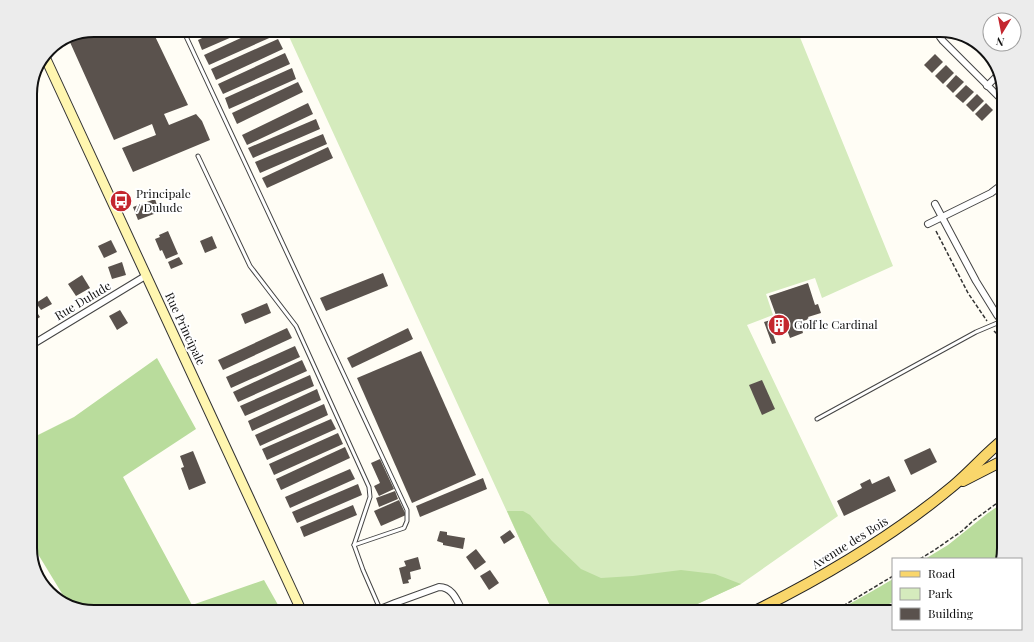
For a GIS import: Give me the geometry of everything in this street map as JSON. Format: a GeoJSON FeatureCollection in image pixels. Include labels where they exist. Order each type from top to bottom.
{"type":"FeatureCollection","features":[{"type":"Feature","properties":{"kind":"main road","name":"Avenue des Bois"},"geometry":{"type":"LineString","coordinates":[[767,605],[806,585],[864,551],[889,534],[954,486],[997,444]]}},
{"type":"Feature","properties":{"kind":"main road","name":"Avenue des Bois"},"geometry":{"type":"LineString","coordinates":[[954,486],[997,464]]}},
{"type":"Feature","properties":{"kind":"street"},"geometry":{"type":"LineString","coordinates":[[940,37],[942,41],[997,95]]}},
{"type":"Feature","properties":{"kind":"street","name":"Rue Principale"},"geometry":{"type":"LineString","coordinates":[[47,62],[299,605]]}},
{"type":"Feature","properties":{"kind":"street"},"geometry":{"type":"LineString","coordinates":[[987,86],[995,78]]}},
{"type":"Feature","properties":{"kind":"street"},"geometry":{"type":"LineString","coordinates":[[928,224],[991,193],[997,188]]}},
{"type":"Feature","properties":{"kind":"street"},"geometry":{"type":"LineString","coordinates":[[935,204],[976,281],[997,313]]}},
{"type":"Feature","properties":{"kind":"street","name":"Rue Dulude"},"geometry":{"type":"LineString","coordinates":[[37,342],[147,275]]}},
{"type":"Feature","properties":{"kind":"street"},"geometry":{"type":"LineString","coordinates":[[391,605],[442,587],[448,588],[459,605]]}},
{"type":"Feature","properties":{"kind":"lane"},"geometry":{"type":"LineString","coordinates":[[186,37],[407,510],[408,521],[404,528],[354,545]]}},
{"type":"Feature","properties":{"kind":"lane"},"geometry":{"type":"LineString","coordinates":[[198,156],[250,266],[296,326],[370,487],[370,498],[354,545],[378,605]]}},
{"type":"Feature","properties":{"kind":"lane"},"geometry":{"type":"LineString","coordinates":[[817,419],[976,332],[997,324]]}},
{"type":"Feature","properties":{"kind":"path"},"geometry":{"type":"LineString","coordinates":[[936,231],[968,293],[985,319]]}},
{"type":"Feature","properties":{"kind":"path"},"geometry":{"type":"LineString","coordinates":[[922,558],[962,531],[997,503]]}},
{"type":"Feature","properties":{"kind":"path"},"geometry":{"type":"LineString","coordinates":[[845,605],[892,577]]}},
{"type":"Feature","properties":{"kind":"green space","name":"Golf le Cardinal"},"geometry":{"type":"Polygon","coordinates":[[[289,37],[800,37],[893,266],[822,298],[815,278],[766,294],[773,315],[747,325],[838,516],[741,584],[695,605],[550,605],[289,37]]]}},
{"type":"Feature","properties":{"kind":"green space"},"geometry":{"type":"Polygon","coordinates":[[[157,358],[196,429],[123,477],[192,605],[86,605],[72,601],[64,596],[37,553],[37,436],[74,417],[157,358]]]}},
{"type":"Feature","properties":{"kind":"green space"},"geometry":{"type":"Polygon","coordinates":[[[997,507],[996,558],[927,558],[948,545],[997,507]]]}},
{"type":"Feature","properties":{"kind":"green space"},"geometry":{"type":"Polygon","coordinates":[[[507,511],[523,511],[530,515],[552,541],[581,569],[601,578],[681,570],[715,574],[741,584],[695,605],[550,605],[507,511]]]}},
{"type":"Feature","properties":{"kind":"green space"},"geometry":{"type":"Polygon","coordinates":[[[264,580],[278,605],[192,605],[264,580]]]}},
{"type":"Feature","properties":{"kind":"green space"},"geometry":{"type":"Polygon","coordinates":[[[892,580],[892,603],[887,605],[848,605],[892,580]]]}},
{"type":"Feature","properties":{"kind":"building"},"geometry":{"type":"Polygon","coordinates":[[[94,37],[155,37],[188,105],[164,114],[169,125],[196,114],[202,121],[210,140],[133,172],[122,148],[156,135],[152,124],[114,140],[70,42],[83,38],[94,37]]]}},
{"type":"Feature","properties":{"kind":"building"},"geometry":{"type":"Polygon","coordinates":[[[204,37],[232,37],[202,50],[198,40],[204,37]]]}},
{"type":"Feature","properties":{"kind":"building"},"geometry":{"type":"Polygon","coordinates":[[[243,37],[272,37],[209,65],[204,55],[243,37]]]}},
{"type":"Feature","properties":{"kind":"building"},"geometry":{"type":"Polygon","coordinates":[[[278,39],[283,49],[216,80],[211,69],[278,39]]]}},
{"type":"Feature","properties":{"kind":"building"},"geometry":{"type":"Polygon","coordinates":[[[285,53],[290,64],[223,94],[218,84],[285,53]]]}},
{"type":"Feature","properties":{"kind":"building"},"geometry":{"type":"Polygon","coordinates":[[[935,54],[943,62],[932,73],[924,65],[935,54]]]}},
{"type":"Feature","properties":{"kind":"building"},"geometry":{"type":"Polygon","coordinates":[[[946,65],[954,73],[943,84],[935,76],[946,65]]]}},
{"type":"Feature","properties":{"kind":"building"},"geometry":{"type":"Polygon","coordinates":[[[292,68],[296,79],[229,109],[225,98],[292,68]]]}},
{"type":"Feature","properties":{"kind":"building"},"geometry":{"type":"Polygon","coordinates":[[[956,75],[964,82],[953,93],[946,86],[956,75]]]}},
{"type":"Feature","properties":{"kind":"building"},"geometry":{"type":"Polygon","coordinates":[[[298,82],[303,92],[237,124],[232,113],[298,82]]]}},
{"type":"Feature","properties":{"kind":"building"},"geometry":{"type":"Polygon","coordinates":[[[966,85],[974,92],[963,103],[955,96],[966,85]]]}},
{"type":"Feature","properties":{"kind":"building"},"geometry":{"type":"Polygon","coordinates":[[[977,94],[984,101],[973,112],[966,105],[977,94]]]}},
{"type":"Feature","properties":{"kind":"building"},"geometry":{"type":"Polygon","coordinates":[[[308,103],[313,114],[247,145],[242,135],[308,103]]]}},
{"type":"Feature","properties":{"kind":"building"},"geometry":{"type":"Polygon","coordinates":[[[986,103],[993,110],[982,121],[975,114],[986,103]]]}},
{"type":"Feature","properties":{"kind":"building"},"geometry":{"type":"Polygon","coordinates":[[[316,119],[320,129],[253,158],[248,148],[316,119]]]}},
{"type":"Feature","properties":{"kind":"building"},"geometry":{"type":"Polygon","coordinates":[[[323,134],[327,144],[260,173],[255,162],[323,134]]]}},
{"type":"Feature","properties":{"kind":"building"},"geometry":{"type":"Polygon","coordinates":[[[328,147],[333,158],[267,188],[262,178],[328,147]]]}},
{"type":"Feature","properties":{"kind":"building"},"geometry":{"type":"Polygon","coordinates":[[[155,199],[159,212],[138,220],[133,207],[155,199]]]}},
{"type":"Feature","properties":{"kind":"building"},"geometry":{"type":"Polygon","coordinates":[[[168,231],[178,254],[166,259],[162,250],[160,251],[155,239],[160,237],[159,235],[168,231]]]}},
{"type":"Feature","properties":{"kind":"building"},"geometry":{"type":"Polygon","coordinates":[[[212,236],[217,248],[205,253],[200,241],[212,236]]]}},
{"type":"Feature","properties":{"kind":"building"},"geometry":{"type":"Polygon","coordinates":[[[111,240],[117,252],[104,258],[98,246],[111,240]]]}},
{"type":"Feature","properties":{"kind":"building"},"geometry":{"type":"Polygon","coordinates":[[[179,257],[183,264],[171,269],[168,262],[179,257]]]}},
{"type":"Feature","properties":{"kind":"building"},"geometry":{"type":"Polygon","coordinates":[[[122,262],[126,275],[112,279],[108,267],[122,262]]]}},
{"type":"Feature","properties":{"kind":"building"},"geometry":{"type":"Polygon","coordinates":[[[383,273],[388,286],[326,311],[320,298],[383,273]]]}},
{"type":"Feature","properties":{"kind":"building"},"geometry":{"type":"Polygon","coordinates":[[[82,275],[90,288],[76,296],[68,284],[82,275]]]}},
{"type":"Feature","properties":{"kind":"building"},"geometry":{"type":"Polygon","coordinates":[[[808,283],[815,305],[818,304],[821,313],[808,317],[809,319],[800,322],[803,333],[790,338],[786,327],[772,331],[776,343],[772,344],[764,322],[777,318],[769,296],[808,283]]]}},
{"type":"Feature","properties":{"kind":"building"},"geometry":{"type":"Polygon","coordinates":[[[47,296],[52,304],[41,310],[37,302],[47,296]]]}},
{"type":"Feature","properties":{"kind":"building"},"geometry":{"type":"Polygon","coordinates":[[[267,303],[271,313],[245,324],[241,314],[267,303]]]}},
{"type":"Feature","properties":{"kind":"building"},"geometry":{"type":"Polygon","coordinates":[[[120,310],[128,323],[117,330],[109,316],[120,310]]]}},
{"type":"Feature","properties":{"kind":"building"},"geometry":{"type":"Polygon","coordinates":[[[287,328],[292,338],[223,370],[218,360],[287,328]]]}},
{"type":"Feature","properties":{"kind":"building"},"geometry":{"type":"Polygon","coordinates":[[[408,328],[413,339],[352,368],[347,358],[408,328]]]}},
{"type":"Feature","properties":{"kind":"building"},"geometry":{"type":"Polygon","coordinates":[[[295,346],[300,357],[231,388],[226,377],[295,346]]]}},
{"type":"Feature","properties":{"kind":"building"},"geometry":{"type":"Polygon","coordinates":[[[421,351],[476,475],[412,503],[357,378],[421,351]]]}},
{"type":"Feature","properties":{"kind":"building"},"geometry":{"type":"Polygon","coordinates":[[[302,360],[307,371],[238,402],[233,392],[302,360]]]}},
{"type":"Feature","properties":{"kind":"building"},"geometry":{"type":"Polygon","coordinates":[[[310,375],[314,386],[245,416],[240,406],[310,375]]]}},
{"type":"Feature","properties":{"kind":"building"},"geometry":{"type":"Polygon","coordinates":[[[762,380],[775,409],[762,415],[749,385],[762,380]]]}},
{"type":"Feature","properties":{"kind":"building"},"geometry":{"type":"Polygon","coordinates":[[[317,389],[321,400],[252,431],[248,421],[317,389]]]}},
{"type":"Feature","properties":{"kind":"building"},"geometry":{"type":"Polygon","coordinates":[[[324,404],[328,415],[260,446],[255,435],[324,404]]]}},
{"type":"Feature","properties":{"kind":"building"},"geometry":{"type":"Polygon","coordinates":[[[331,419],[336,429],[267,460],[262,449],[331,419]]]}},
{"type":"Feature","properties":{"kind":"building"},"geometry":{"type":"Polygon","coordinates":[[[338,433],[343,444],[274,475],[269,464],[338,433]]]}},
{"type":"Feature","properties":{"kind":"building"},"geometry":{"type":"Polygon","coordinates":[[[345,447],[350,458],[281,490],[276,479],[345,447]]]}},
{"type":"Feature","properties":{"kind":"building"},"geometry":{"type":"Polygon","coordinates":[[[930,448],[937,462],[911,475],[904,460],[930,448]]]}},
{"type":"Feature","properties":{"kind":"building"},"geometry":{"type":"Polygon","coordinates":[[[193,451],[206,483],[189,490],[181,468],[184,467],[180,456],[193,451]]]}},
{"type":"Feature","properties":{"kind":"building"},"geometry":{"type":"Polygon","coordinates":[[[380,459],[394,489],[379,496],[374,486],[380,483],[371,463],[380,459]]]}},
{"type":"Feature","properties":{"kind":"building"},"geometry":{"type":"Polygon","coordinates":[[[350,469],[355,479],[290,508],[285,497],[350,469]]]}},
{"type":"Feature","properties":{"kind":"building"},"geometry":{"type":"Polygon","coordinates":[[[889,476],[896,491],[844,516],[837,501],[862,488],[860,484],[870,479],[872,484],[889,476]]]}},
{"type":"Feature","properties":{"kind":"building"},"geometry":{"type":"Polygon","coordinates":[[[483,478],[487,489],[420,517],[416,506],[483,478]]]}},
{"type":"Feature","properties":{"kind":"building"},"geometry":{"type":"Polygon","coordinates":[[[358,484],[362,495],[297,523],[292,512],[358,484]]]}},
{"type":"Feature","properties":{"kind":"building"},"geometry":{"type":"Polygon","coordinates":[[[395,491],[398,499],[379,507],[376,498],[395,491]]]}},
{"type":"Feature","properties":{"kind":"building"},"geometry":{"type":"Polygon","coordinates":[[[399,500],[406,515],[381,526],[374,511],[399,500]]]}},
{"type":"Feature","properties":{"kind":"building"},"geometry":{"type":"Polygon","coordinates":[[[353,505],[357,515],[304,537],[300,527],[353,505]]]}},
{"type":"Feature","properties":{"kind":"building"},"geometry":{"type":"Polygon","coordinates":[[[510,530],[515,537],[504,544],[500,537],[510,530]]]}},
{"type":"Feature","properties":{"kind":"building"},"geometry":{"type":"Polygon","coordinates":[[[440,531],[447,532],[447,535],[465,538],[463,549],[443,545],[443,543],[437,541],[440,531]]]}},
{"type":"Feature","properties":{"kind":"building"},"geometry":{"type":"Polygon","coordinates":[[[476,549],[486,562],[475,570],[466,557],[476,549]]]}},
{"type":"Feature","properties":{"kind":"building"},"geometry":{"type":"Polygon","coordinates":[[[418,557],[421,569],[410,572],[411,579],[408,580],[409,583],[403,584],[399,568],[406,566],[404,561],[418,557]]]}},
{"type":"Feature","properties":{"kind":"building"},"geometry":{"type":"Polygon","coordinates":[[[490,570],[499,583],[489,590],[480,576],[490,570]]]}},
{"type":"Feature","properties":{"kind":"place","name":"Principale / Dulude"},"geometry":{"type":"Point","coordinates":[121,201]}},
{"type":"Feature","properties":{"kind":"place","name":"Golf le Cardinal"},"geometry":{"type":"Point","coordinates":[779,325]}}]}
